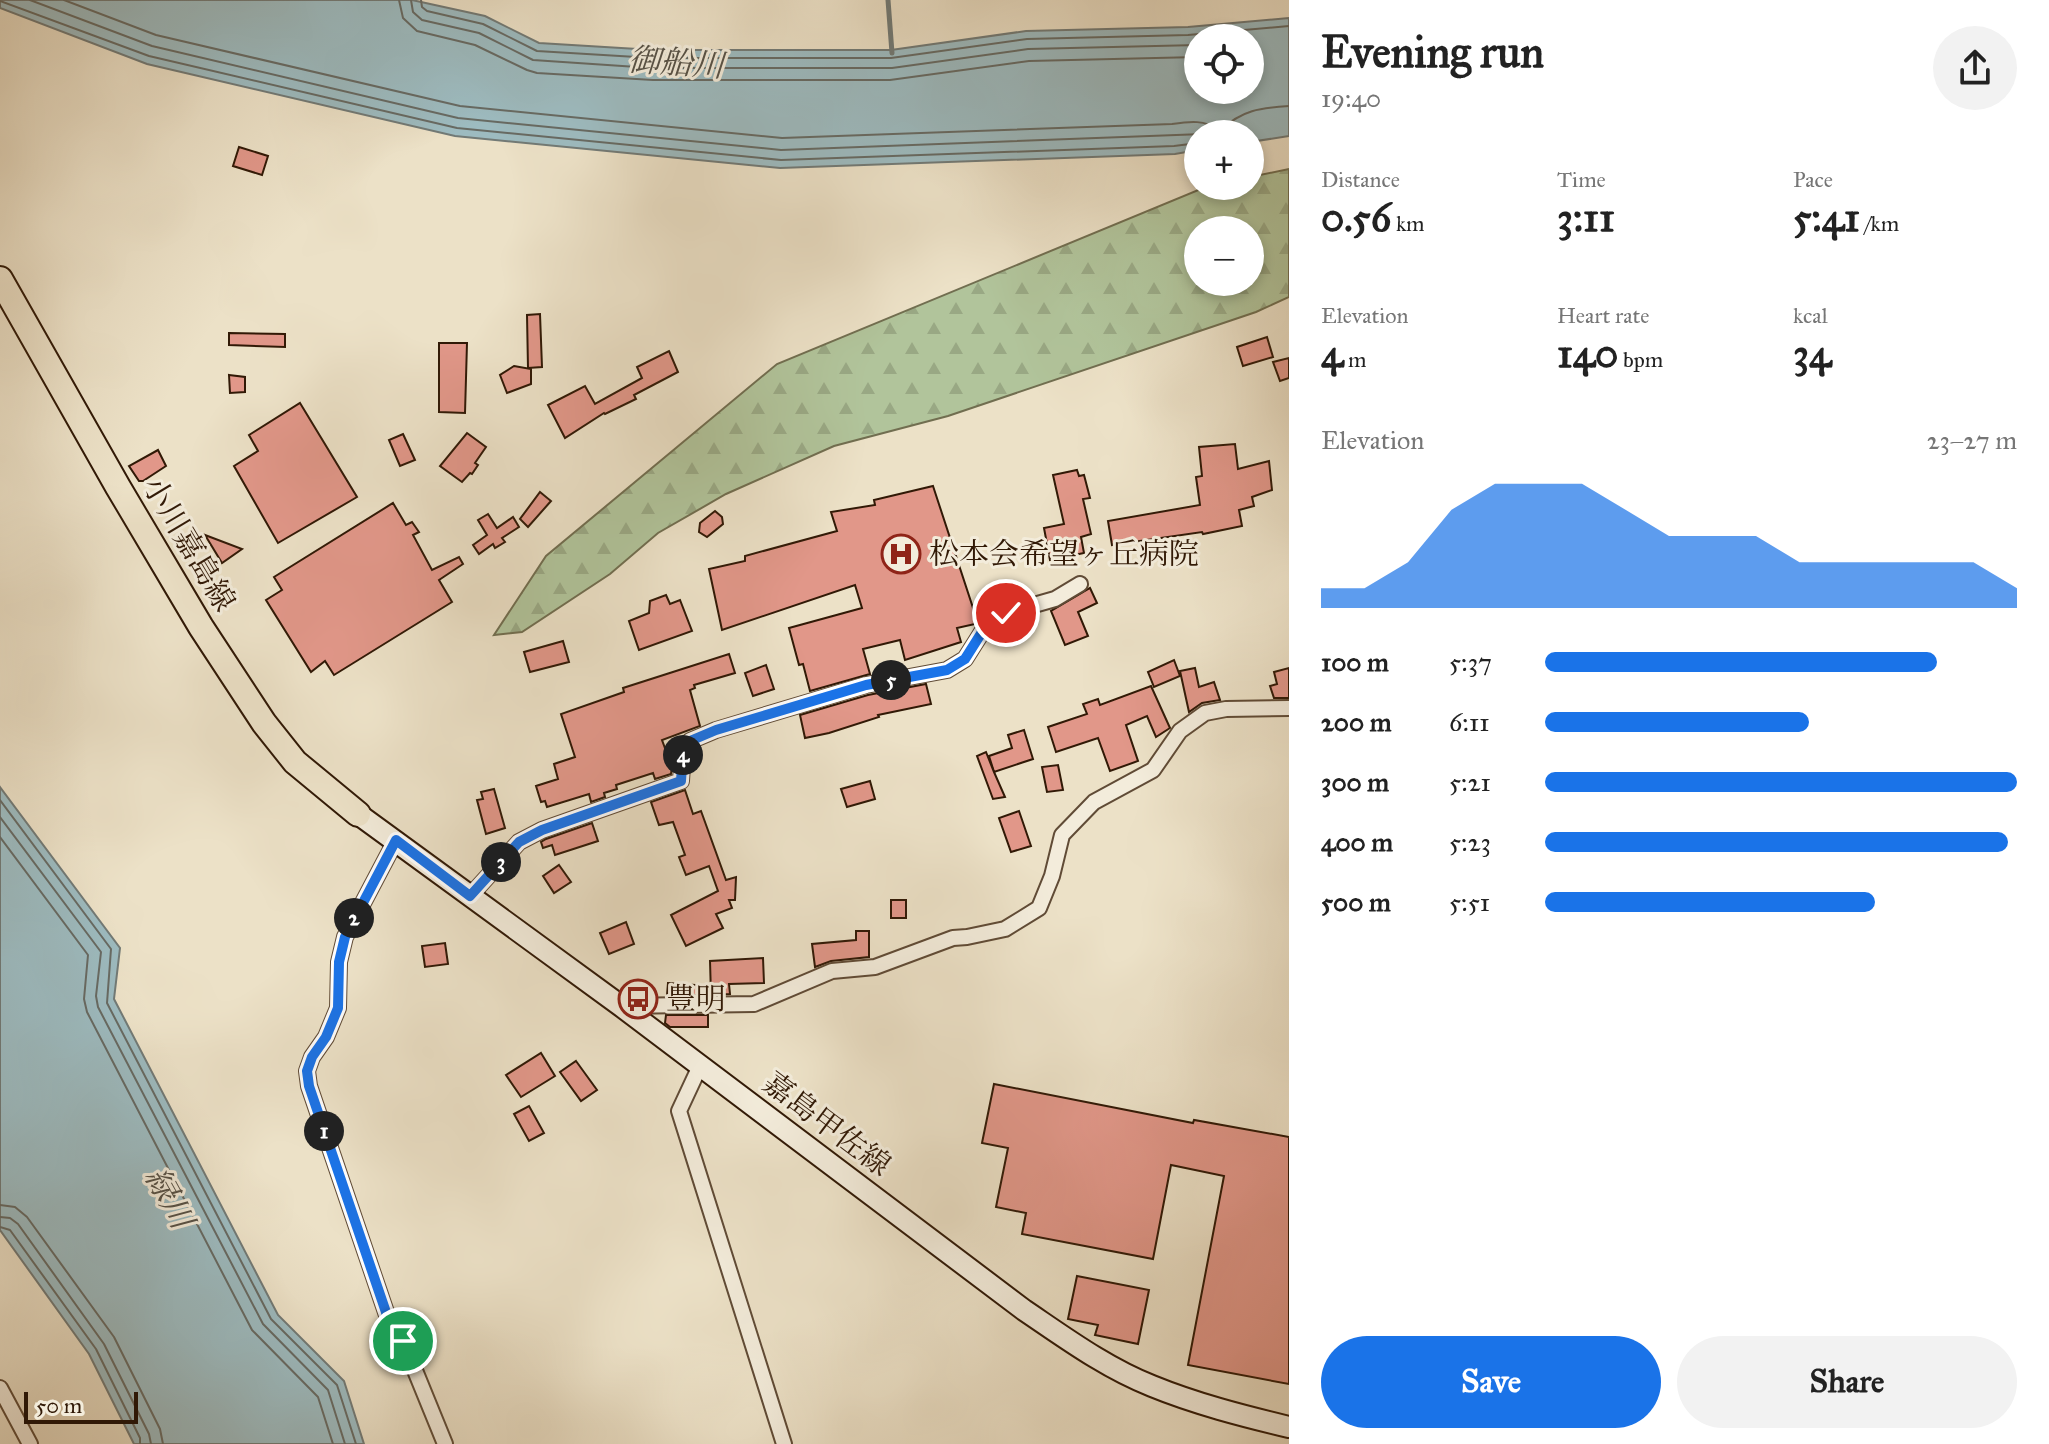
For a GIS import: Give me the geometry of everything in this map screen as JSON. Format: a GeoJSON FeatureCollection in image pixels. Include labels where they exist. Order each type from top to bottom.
{"type":"FeatureCollection","features":[{"type":"Feature","properties":{"kind":"main road","name":"小川嘉島線"},"geometry":{"type":"LineString","coordinates":[[0,279],[125,500],[201,627],[264,723],[295,762],[358,814]]}},
{"type":"Feature","properties":{"kind":"main road","name":"嘉島甲佐線"},"geometry":{"type":"LineString","coordinates":[[358,814],[1076,1346],[1149,1385],[1226,1411],[1289,1427]]}},
{"type":"Feature","properties":{"kind":"street"},"geometry":{"type":"LineString","coordinates":[[470,896],[519,842],[542,830],[681,781],[683,751],[690,741],[716,730],[866,685],[947,670],[965,659],[989,621],[1055,599],[1080,584]]}},
{"type":"Feature","properties":{"kind":"street"},"geometry":{"type":"LineString","coordinates":[[621,1006],[754,1004],[832,971],[875,967],[953,938],[1005,929],[1039,908],[1052,876],[1062,835],[1094,802],[1153,770],[1180,731],[1205,713],[1226,709],[1289,708]]}},
{"type":"Feature","properties":{"kind":"street"},"geometry":{"type":"LineString","coordinates":[[396,840],[345,937],[339,962],[338,1008],[307,1071],[309,1086],[390,1324],[403,1341],[445,1444]]}},
{"type":"Feature","properties":{"kind":"street"},"geometry":{"type":"LineString","coordinates":[[700,1066],[679,1111],[784,1444]]}},
{"type":"Feature","properties":{"kind":"street"},"geometry":{"type":"LineString","coordinates":[[0,1388],[30,1444]]}},
{"type":"Feature","properties":{"kind":"green space"},"geometry":{"type":"Polygon","coordinates":[[[1289,169],[1289,297],[1256,312],[948,416],[834,446],[726,494],[658,533],[610,574],[522,632],[494,635],[546,556],[777,364],[1184,196],[1184,200],[1264,200],[1264,174],[1289,169]]]}},
{"type":"Feature","properties":{"kind":"water","name":"御船川"},"geometry":{"type":"Polygon","coordinates":[[[0,0],[412,0],[485,16],[539,43],[654,50],[891,50],[1026,31],[1184,27],[1184,104],[1264,104],[1264,24],[1222,24],[1289,18],[1289,136],[1264,140],[1264,120],[1184,120],[1184,152],[1175,154],[780,168],[455,136],[147,64],[0,8],[0,0]]]}},
{"type":"Feature","properties":{"kind":"water","name":"緑川"},"geometry":{"type":"Polygon","coordinates":[[[0,787],[120,948],[114,999],[278,1315],[344,1381],[364,1444],[134,1444],[89,1354],[0,1230],[0,787]]]}},
{"type":"Feature","properties":{"kind":"building"},"geometry":{"type":"Polygon","coordinates":[[[239,147],[268,156],[262,175],[233,166],[239,147]]]}},
{"type":"Feature","properties":{"kind":"building"},"geometry":{"type":"Polygon","coordinates":[[[540,314],[542,367],[528,368],[527,315],[540,314]]]}},
{"type":"Feature","properties":{"kind":"building"},"geometry":{"type":"Polygon","coordinates":[[[229,333],[285,334],[285,347],[229,345],[229,333]]]}},
{"type":"Feature","properties":{"kind":"building"},"geometry":{"type":"Polygon","coordinates":[[[1267,337],[1273,357],[1243,366],[1237,347],[1267,337]]]}},
{"type":"Feature","properties":{"kind":"building"},"geometry":{"type":"Polygon","coordinates":[[[439,343],[467,343],[465,413],[439,412],[439,343]]]}},
{"type":"Feature","properties":{"kind":"building"},"geometry":{"type":"Polygon","coordinates":[[[669,351],[678,372],[565,438],[548,405],[585,386],[595,404],[642,378],[637,367],[669,351]]]}},
{"type":"Feature","properties":{"kind":"building"},"geometry":{"type":"Polygon","coordinates":[[[1289,358],[1289,378],[1280,381],[1273,362],[1289,358]]]}},
{"type":"Feature","properties":{"kind":"building"},"geometry":{"type":"Polygon","coordinates":[[[514,366],[531,369],[531,384],[507,393],[500,375],[514,366]]]}},
{"type":"Feature","properties":{"kind":"building"},"geometry":{"type":"Polygon","coordinates":[[[229,375],[245,377],[245,392],[230,393],[229,375]]]}},
{"type":"Feature","properties":{"kind":"building"},"geometry":{"type":"Polygon","coordinates":[[[300,403],[357,497],[278,543],[234,466],[258,451],[249,435],[300,403]]]}},
{"type":"Feature","properties":{"kind":"building"},"geometry":{"type":"Polygon","coordinates":[[[467,433],[486,447],[475,463],[478,465],[472,474],[462,482],[440,466],[467,433]]]}},
{"type":"Feature","properties":{"kind":"building"},"geometry":{"type":"Polygon","coordinates":[[[403,434],[415,460],[400,466],[389,440],[403,434]]]}},
{"type":"Feature","properties":{"kind":"building"},"geometry":{"type":"Polygon","coordinates":[[[1235,444],[1238,469],[1269,461],[1272,490],[1252,497],[1254,506],[1239,510],[1242,526],[1112,545],[1108,521],[1200,505],[1196,477],[1202,476],[1199,447],[1235,444]]]}},
{"type":"Feature","properties":{"kind":"building"},"geometry":{"type":"Polygon","coordinates":[[[158,450],[166,466],[139,481],[129,466],[158,450]]]}},
{"type":"Feature","properties":{"kind":"building"},"geometry":{"type":"Polygon","coordinates":[[[1077,470],[1079,476],[1084,475],[1090,498],[1083,499],[1091,534],[1081,537],[1084,553],[1050,560],[1044,528],[1064,524],[1053,475],[1077,470]]]}},
{"type":"Feature","properties":{"kind":"building"},"geometry":{"type":"Polygon","coordinates":[[[933,486],[975,614],[975,624],[957,628],[961,642],[905,660],[900,640],[863,649],[870,674],[810,691],[789,628],[862,608],[855,585],[722,630],[709,569],[745,561],[745,556],[837,531],[831,512],[875,505],[874,500],[933,486]]]}},
{"type":"Feature","properties":{"kind":"building"},"geometry":{"type":"Polygon","coordinates":[[[540,492],[551,501],[528,527],[520,519],[540,492]]]}},
{"type":"Feature","properties":{"kind":"building"},"geometry":{"type":"Polygon","coordinates":[[[393,503],[406,525],[412,522],[419,532],[413,535],[432,570],[459,557],[463,564],[439,580],[452,602],[334,675],[325,661],[311,672],[266,600],[282,590],[274,577],[393,503]]]}},
{"type":"Feature","properties":{"kind":"building"},"geometry":{"type":"Polygon","coordinates":[[[715,511],[722,517],[723,524],[707,537],[699,532],[700,523],[715,511]]]}},
{"type":"Feature","properties":{"kind":"building"},"geometry":{"type":"Polygon","coordinates":[[[488,514],[497,528],[513,517],[519,527],[502,538],[505,542],[495,548],[493,544],[479,554],[473,545],[487,535],[478,520],[488,514]]]}},
{"type":"Feature","properties":{"kind":"building"},"geometry":{"type":"Polygon","coordinates":[[[205,535],[242,549],[222,563],[205,535]]]}},
{"type":"Feature","properties":{"kind":"building"},"geometry":{"type":"Polygon","coordinates":[[[1090,588],[1097,603],[1078,612],[1088,636],[1065,645],[1051,611],[1090,588]]]}},
{"type":"Feature","properties":{"kind":"building"},"geometry":{"type":"Polygon","coordinates":[[[666,595],[670,604],[680,600],[692,631],[639,650],[629,621],[649,613],[650,601],[666,595]]]}},
{"type":"Feature","properties":{"kind":"building"},"geometry":{"type":"Polygon","coordinates":[[[563,641],[569,662],[530,672],[524,652],[563,641]]]}},
{"type":"Feature","properties":{"kind":"building"},"geometry":{"type":"Polygon","coordinates":[[[729,654],[735,673],[694,685],[695,688],[690,690],[700,726],[662,740],[672,767],[671,774],[655,779],[653,773],[616,785],[617,789],[591,802],[589,794],[547,807],[545,801],[541,802],[536,786],[558,779],[554,764],[575,757],[561,714],[624,692],[623,688],[729,654]]]}},
{"type":"Feature","properties":{"kind":"building"},"geometry":{"type":"Polygon","coordinates":[[[1174,660],[1180,676],[1154,687],[1148,672],[1174,660]]]}},
{"type":"Feature","properties":{"kind":"building"},"geometry":{"type":"Polygon","coordinates":[[[766,665],[774,689],[753,696],[745,673],[766,665]]]}},
{"type":"Feature","properties":{"kind":"building"},"geometry":{"type":"Polygon","coordinates":[[[1195,668],[1199,687],[1214,682],[1220,700],[1202,703],[1189,712],[1180,671],[1195,668]]]}},
{"type":"Feature","properties":{"kind":"building"},"geometry":{"type":"Polygon","coordinates":[[[1289,668],[1289,698],[1274,698],[1270,686],[1277,684],[1274,672],[1289,668]]]}},
{"type":"Feature","properties":{"kind":"building"},"geometry":{"type":"Polygon","coordinates":[[[926,684],[931,704],[878,715],[829,733],[805,738],[800,715],[868,695],[926,684]]]}},
{"type":"Feature","properties":{"kind":"building"},"geometry":{"type":"Polygon","coordinates":[[[1151,686],[1170,728],[1156,737],[1147,716],[1126,725],[1138,761],[1110,771],[1098,738],[1056,752],[1048,727],[1087,714],[1083,704],[1098,699],[1100,705],[1151,686]]]}},
{"type":"Feature","properties":{"kind":"building"},"geometry":{"type":"Polygon","coordinates":[[[1024,730],[1033,759],[994,772],[989,756],[1012,748],[1008,735],[1024,730]]]}},
{"type":"Feature","properties":{"kind":"building"},"geometry":{"type":"Polygon","coordinates":[[[986,752],[1005,797],[993,799],[977,756],[986,752]]]}},
{"type":"Feature","properties":{"kind":"building"},"geometry":{"type":"Polygon","coordinates":[[[1058,765],[1063,790],[1047,792],[1042,767],[1058,765]]]}},
{"type":"Feature","properties":{"kind":"building"},"geometry":{"type":"Polygon","coordinates":[[[870,781],[875,799],[847,807],[841,789],[870,781]]]}},
{"type":"Feature","properties":{"kind":"building"},"geometry":{"type":"Polygon","coordinates":[[[494,789],[505,828],[486,834],[477,800],[483,799],[481,792],[494,789]]]}},
{"type":"Feature","properties":{"kind":"building"},"geometry":{"type":"Polygon","coordinates":[[[685,790],[693,814],[701,811],[726,880],[736,877],[735,900],[729,900],[732,908],[716,914],[723,928],[686,946],[671,915],[718,891],[709,866],[686,875],[679,857],[685,855],[673,822],[659,825],[651,802],[685,790]]]}},
{"type":"Feature","properties":{"kind":"building"},"geometry":{"type":"Polygon","coordinates":[[[1019,811],[1031,846],[1011,852],[999,818],[1019,811]]]}},
{"type":"Feature","properties":{"kind":"building"},"geometry":{"type":"Polygon","coordinates":[[[592,823],[598,841],[555,855],[552,845],[543,848],[541,842],[546,839],[592,823]]]}},
{"type":"Feature","properties":{"kind":"building"},"geometry":{"type":"Polygon","coordinates":[[[559,865],[571,882],[554,893],[543,876],[559,865]]]}},
{"type":"Feature","properties":{"kind":"building"},"geometry":{"type":"Polygon","coordinates":[[[891,900],[906,900],[906,918],[891,918],[891,900]]]}},
{"type":"Feature","properties":{"kind":"building"},"geometry":{"type":"Polygon","coordinates":[[[626,922],[634,944],[609,954],[600,933],[626,922]]]}},
{"type":"Feature","properties":{"kind":"building"},"geometry":{"type":"Polygon","coordinates":[[[856,931],[869,931],[869,957],[831,961],[815,967],[812,944],[856,940],[856,931]]]}},
{"type":"Feature","properties":{"kind":"building"},"geometry":{"type":"Polygon","coordinates":[[[445,943],[448,964],[425,967],[422,946],[445,943]]]}},
{"type":"Feature","properties":{"kind":"building"},"geometry":{"type":"Polygon","coordinates":[[[763,958],[764,983],[729,984],[730,994],[711,995],[710,961],[763,958]]]}},
{"type":"Feature","properties":{"kind":"building"},"geometry":{"type":"Polygon","coordinates":[[[668,983],[708,986],[708,995],[667,995],[668,983]]]}},
{"type":"Feature","properties":{"kind":"building"},"geometry":{"type":"Polygon","coordinates":[[[666,1015],[708,1015],[708,1027],[670,1027],[665,1023],[666,1015]]]}},
{"type":"Feature","properties":{"kind":"building"},"geometry":{"type":"Polygon","coordinates":[[[541,1053],[555,1076],[521,1097],[506,1075],[541,1053]]]}},
{"type":"Feature","properties":{"kind":"building"},"geometry":{"type":"Polygon","coordinates":[[[576,1061],[597,1090],[581,1101],[560,1072],[576,1061]]]}},
{"type":"Feature","properties":{"kind":"building"},"geometry":{"type":"Polygon","coordinates":[[[994,1084],[1193,1123],[1194,1120],[1289,1137],[1289,1384],[1188,1365],[1224,1176],[1171,1165],[1153,1259],[1022,1234],[1026,1213],[996,1207],[1008,1148],[982,1143],[994,1084]]]}},
{"type":"Feature","properties":{"kind":"building"},"geometry":{"type":"Polygon","coordinates":[[[529,1106],[544,1133],[529,1141],[514,1114],[529,1106]]]}},
{"type":"Feature","properties":{"kind":"building"},"geometry":{"type":"Polygon","coordinates":[[[1077,1276],[1149,1290],[1138,1344],[1095,1335],[1098,1325],[1068,1319],[1077,1276]]]}},
{"type":"Feature","properties":{"kind":"waterway"},"geometry":{"type":"LineString","coordinates":[[888,0],[892,53]]}},
{"type":"Feature","properties":{"kind":"place","name":"松本会希望ヶ丘病院"},"geometry":{"type":"Point","coordinates":[901,554]}},
{"type":"Feature","properties":{"kind":"place","name":"豊明"},"geometry":{"type":"Point","coordinates":[638,999]}},
{"type":"Feature","properties":{"kind":"route"},"geometry":{"type":"LineString","coordinates":[[403,1341],[390,1324],[309,1086],[307,1071],[338,1008],[339,962],[345,937],[396,840],[470,896],[519,842],[542,830],[681,781],[683,751],[690,741],[716,730],[866,685],[947,670],[965,659],[989,621],[1006,613]]}}]}
